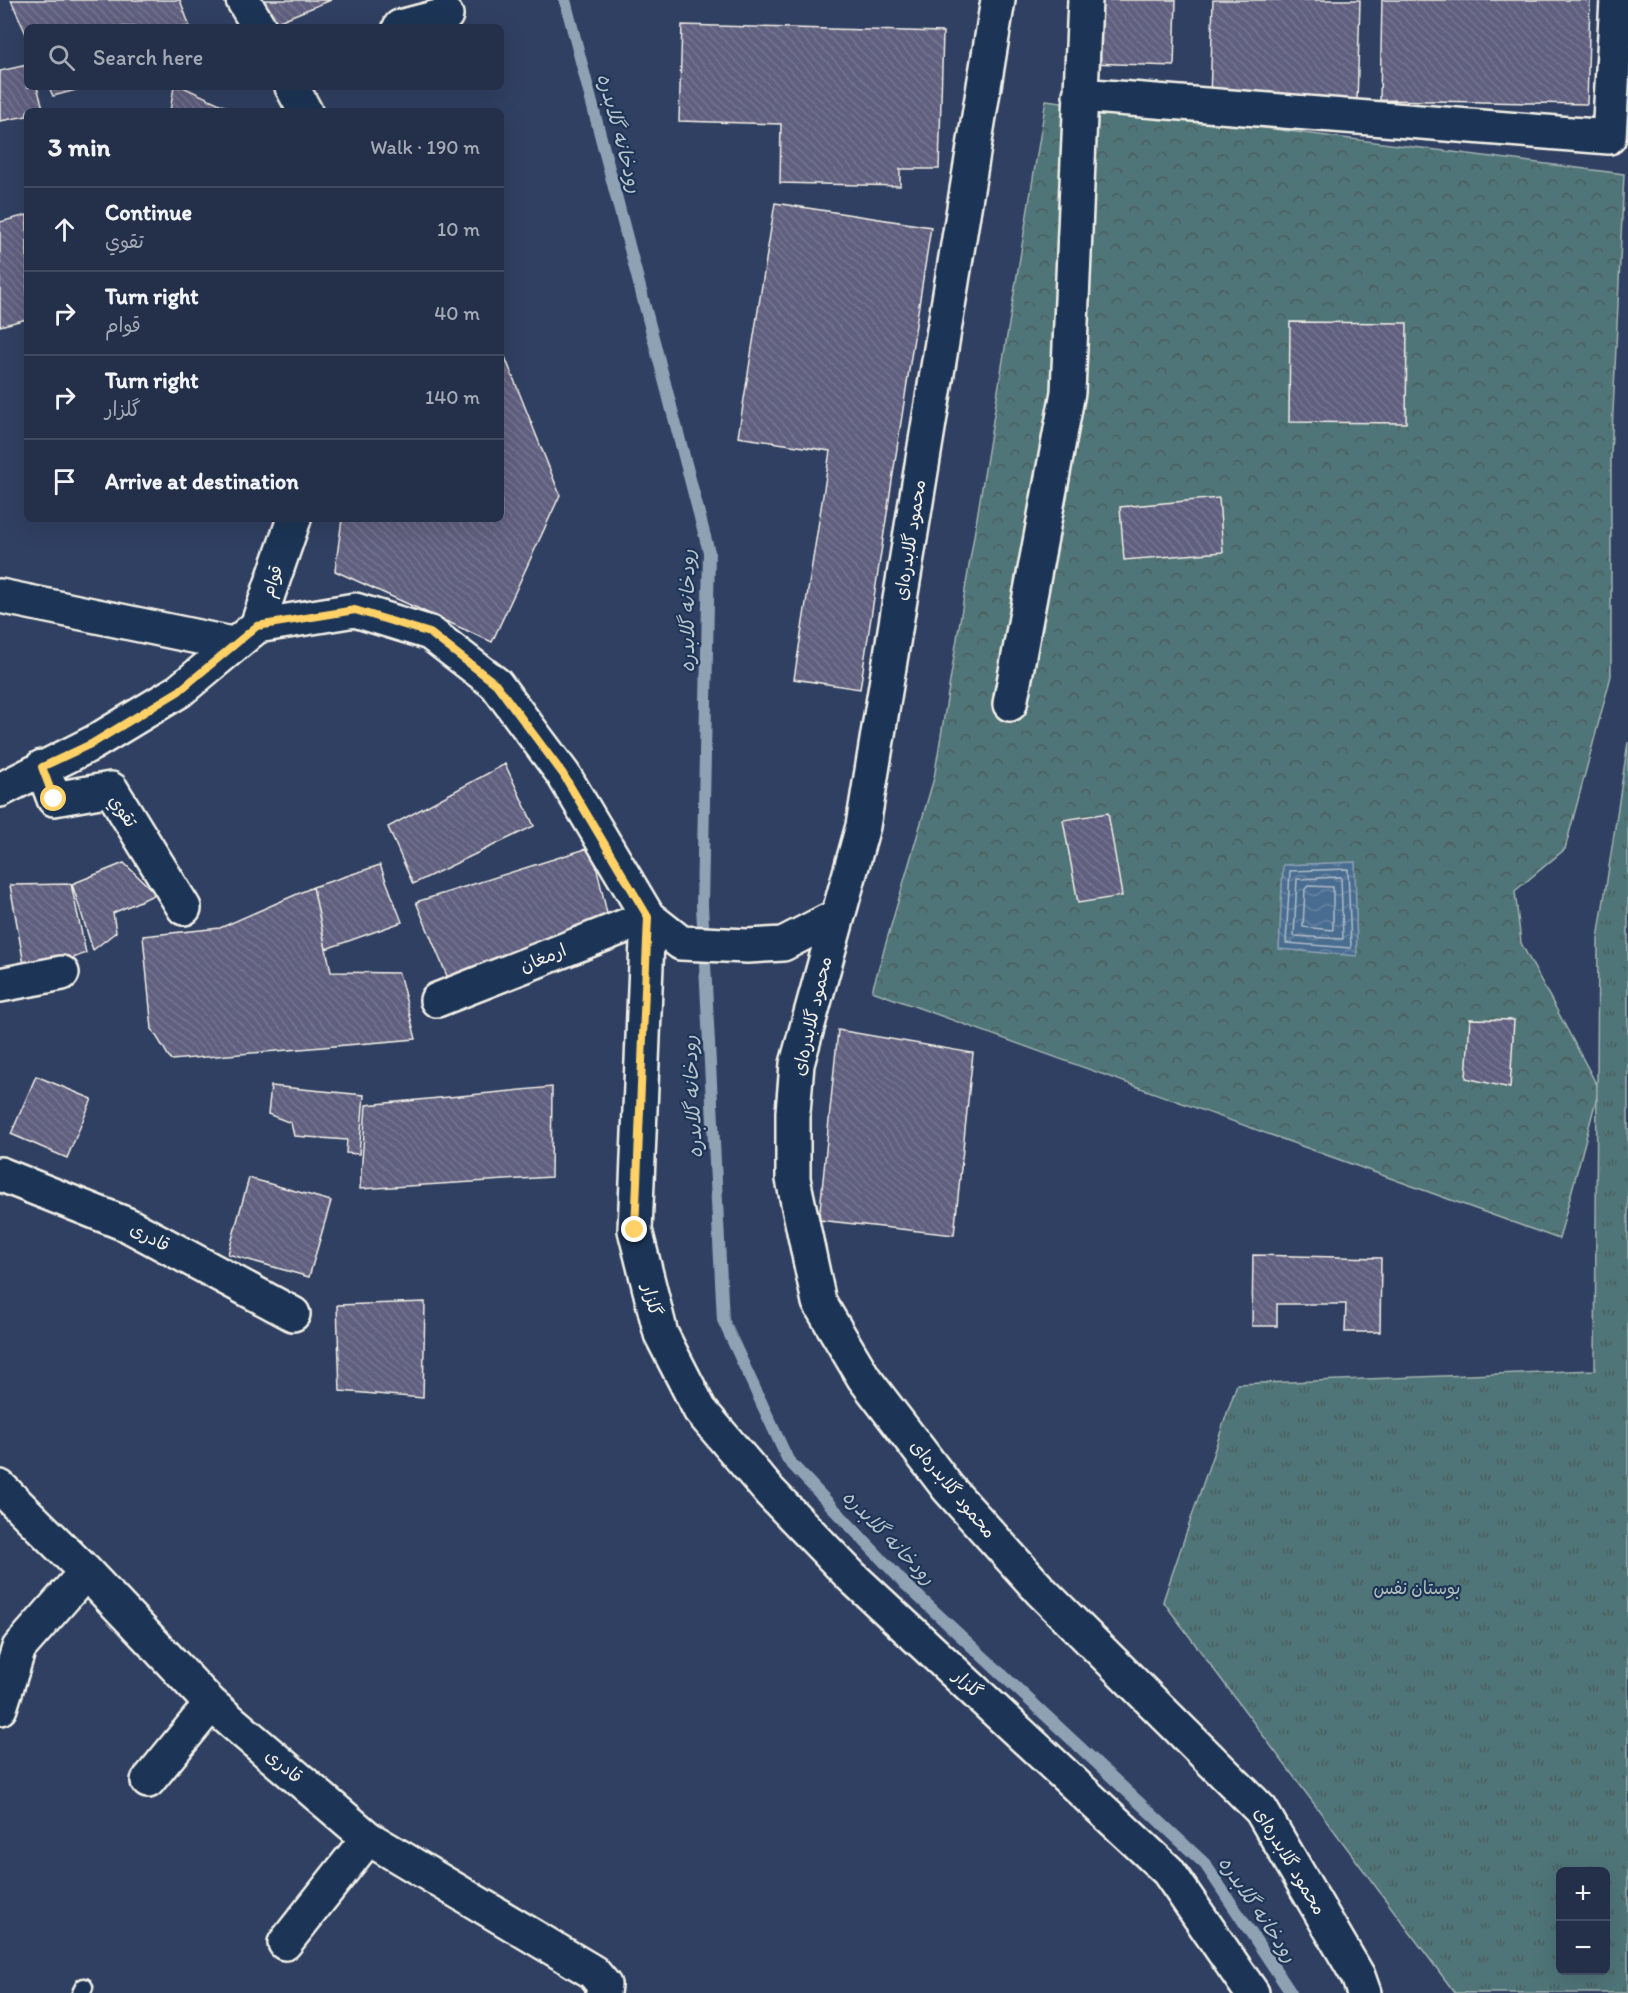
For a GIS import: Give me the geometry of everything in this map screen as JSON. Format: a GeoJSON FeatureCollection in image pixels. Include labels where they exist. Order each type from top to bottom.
{"type":"FeatureCollection","features":[{"type":"Feature","properties":{"kind":"street"},"geometry":{"type":"LineString","coordinates":[[243,0],[257,24]]}},
{"type":"Feature","properties":{"kind":"street","name":"محمود گلابدره‌ای"},"geometry":{"type":"LineString","coordinates":[[998,0],[863,826],[797,1064],[793,1112],[793,1179],[819,1302],[864,1378],[948,1488],[1040,1590],[1262,1810],[1358,1976],[1364,1993]]}},
{"type":"Feature","properties":{"kind":"street"},"geometry":{"type":"LineString","coordinates":[[1010,704],[1068,392],[1085,0]]}},
{"type":"Feature","properties":{"kind":"street"},"geometry":{"type":"LineString","coordinates":[[1080,94],[1609,137],[1617,0]]}},
{"type":"Feature","properties":{"kind":"street"},"geometry":{"type":"LineString","coordinates":[[412,24],[446,15]]}},
{"type":"Feature","properties":{"kind":"street"},"geometry":{"type":"LineString","coordinates":[[294,90],[303,108]]}},
{"type":"Feature","properties":{"kind":"street","name":"قوام"},"geometry":{"type":"LineString","coordinates":[[0,790],[93,743],[179,691],[245,635],[293,522]]}},
{"type":"Feature","properties":{"kind":"street"},"geometry":{"type":"LineString","coordinates":[[0,596],[245,635],[355,610],[430,633],[496,684],[563,774],[648,917],[681,943],[747,946],[783,944],[837,916]]}},
{"type":"Feature","properties":{"kind":"street","name":"تقوي"},"geometry":{"type":"LineString","coordinates":[[42,767],[54,799],[111,789],[184,908]]}},
{"type":"Feature","properties":{"kind":"street","name":"ارمغان"},"geometry":{"type":"LineString","coordinates":[[437,1000],[648,917]]}},
{"type":"Feature","properties":{"kind":"street","name":"گلزار"},"geometry":{"type":"LineString","coordinates":[[648,917],[635,1230],[661,1334],[700,1410],[770,1492],[851,1576],[1168,1871],[1252,1993]]}},
{"type":"Feature","properties":{"kind":"street"},"geometry":{"type":"LineString","coordinates":[[0,985],[62,973]]}},
{"type":"Feature","properties":{"kind":"street","name":"قادری"},"geometry":{"type":"LineString","coordinates":[[0,1174],[128,1225],[293,1314]]}},
{"type":"Feature","properties":{"kind":"street","name":"قادری"},"geometry":{"type":"LineString","coordinates":[[0,1487],[86,1572],[211,1704],[368,1838],[593,1972],[604,1985],[603,1993]]}},
{"type":"Feature","properties":{"kind":"street"},"geometry":{"type":"LineString","coordinates":[[0,1708],[19,1648],[86,1572]]}},
{"type":"Feature","properties":{"kind":"street"},"geometry":{"type":"LineString","coordinates":[[148,1781],[211,1704]]}},
{"type":"Feature","properties":{"kind":"street"},"geometry":{"type":"LineString","coordinates":[[285,1943],[368,1838]]}},
{"type":"Feature","properties":{"kind":"green space"},"geometry":{"type":"Polygon","coordinates":[[[1046,100],[1624,174],[1611,455],[1611,676],[1565,849],[1515,891],[1521,943],[1599,1089],[1559,1239],[872,991],[934,778],[1046,100]]]}},
{"type":"Feature","properties":{"kind":"green space","name":"بوستان نفس"},"geometry":{"type":"Polygon","coordinates":[[[1628,742],[1628,1993],[1455,1993],[1163,1601],[1237,1384],[1595,1370],[1598,939],[1628,742]]]}},
{"type":"Feature","properties":{"kind":"water"},"geometry":{"type":"Polygon","coordinates":[[[1355,862],[1357,956],[1279,949],[1283,865],[1355,862]]]}},
{"type":"Feature","properties":{"kind":"building"},"geometry":{"type":"Polygon","coordinates":[[[11,0],[180,0],[189,24],[24,24],[24,29],[11,0]]]}},
{"type":"Feature","properties":{"kind":"building"},"geometry":{"type":"Polygon","coordinates":[[[251,0],[331,0],[272,24],[266,24],[251,0]]]}},
{"type":"Feature","properties":{"kind":"building"},"geometry":{"type":"Polygon","coordinates":[[[1091,0],[1176,0],[1174,66],[1089,63],[1091,0]]]}},
{"type":"Feature","properties":{"kind":"building"},"geometry":{"type":"Polygon","coordinates":[[[1213,0],[1360,0],[1357,104],[1210,100],[1213,0]]]}},
{"type":"Feature","properties":{"kind":"building"},"geometry":{"type":"Polygon","coordinates":[[[1382,0],[1590,0],[1587,104],[1380,100],[1382,0]]]}},
{"type":"Feature","properties":{"kind":"building"},"geometry":{"type":"Polygon","coordinates":[[[682,25],[943,32],[939,169],[900,169],[900,186],[780,183],[781,124],[679,121],[682,25]]]}},
{"type":"Feature","properties":{"kind":"building"},"geometry":{"type":"Polygon","coordinates":[[[24,66],[24,90],[38,90],[43,108],[24,108],[24,117],[0,121],[0,71],[24,66]]]}},
{"type":"Feature","properties":{"kind":"building"},"geometry":{"type":"Polygon","coordinates":[[[50,90],[76,90],[53,96],[50,90]]]}},
{"type":"Feature","properties":{"kind":"building"},"geometry":{"type":"Polygon","coordinates":[[[174,90],[190,90],[228,108],[170,108],[174,90]]]}},
{"type":"Feature","properties":{"kind":"building"},"geometry":{"type":"Polygon","coordinates":[[[775,203],[931,227],[860,689],[794,679],[830,451],[738,437],[775,203]]]}},
{"type":"Feature","properties":{"kind":"building"},"geometry":{"type":"Polygon","coordinates":[[[24,216],[24,320],[0,326],[0,222],[24,216]]]}},
{"type":"Feature","properties":{"kind":"building"},"geometry":{"type":"Polygon","coordinates":[[[1290,322],[1407,323],[1406,423],[1289,422],[1290,322]]]}},
{"type":"Feature","properties":{"kind":"building"},"geometry":{"type":"Polygon","coordinates":[[[504,355],[560,495],[492,642],[335,571],[342,522],[504,522],[504,355]]]}},
{"type":"Feature","properties":{"kind":"building"},"geometry":{"type":"Polygon","coordinates":[[[1219,498],[1223,552],[1124,560],[1120,507],[1219,498]]]}},
{"type":"Feature","properties":{"kind":"building"},"geometry":{"type":"Polygon","coordinates":[[[505,764],[534,826],[413,884],[388,827],[505,764]]]}},
{"type":"Feature","properties":{"kind":"building"},"geometry":{"type":"Polygon","coordinates":[[[1108,813],[1122,896],[1078,903],[1063,820],[1108,813]]]}},
{"type":"Feature","properties":{"kind":"building"},"geometry":{"type":"Polygon","coordinates":[[[592,847],[608,918],[450,983],[416,902],[592,847]]]}},
{"type":"Feature","properties":{"kind":"building"},"geometry":{"type":"Polygon","coordinates":[[[124,863],[156,894],[113,913],[116,932],[93,950],[72,884],[124,863]]]}},
{"type":"Feature","properties":{"kind":"building"},"geometry":{"type":"Polygon","coordinates":[[[380,865],[402,922],[326,949],[313,887],[380,865]]]}},
{"type":"Feature","properties":{"kind":"building"},"geometry":{"type":"Polygon","coordinates":[[[71,884],[86,953],[26,976],[10,885],[71,884]]]}},
{"type":"Feature","properties":{"kind":"building"},"geometry":{"type":"Polygon","coordinates":[[[313,887],[331,972],[399,973],[416,1039],[171,1060],[152,1029],[143,936],[220,928],[313,887]]]}},
{"type":"Feature","properties":{"kind":"building"},"geometry":{"type":"Polygon","coordinates":[[[1470,1019],[1514,1020],[1510,1088],[1466,1078],[1470,1019]]]}},
{"type":"Feature","properties":{"kind":"building"},"geometry":{"type":"Polygon","coordinates":[[[838,1030],[973,1053],[954,1235],[819,1220],[838,1030]]]}},
{"type":"Feature","properties":{"kind":"building"},"geometry":{"type":"Polygon","coordinates":[[[36,1076],[92,1099],[67,1158],[11,1134],[36,1076]]]}},
{"type":"Feature","properties":{"kind":"building"},"geometry":{"type":"Polygon","coordinates":[[[271,1086],[364,1095],[359,1154],[346,1153],[347,1140],[294,1136],[291,1123],[268,1114],[271,1086]]]}},
{"type":"Feature","properties":{"kind":"building"},"geometry":{"type":"Polygon","coordinates":[[[552,1087],[551,1177],[360,1189],[366,1105],[552,1087]]]}},
{"type":"Feature","properties":{"kind":"building"},"geometry":{"type":"Polygon","coordinates":[[[249,1178],[331,1201],[309,1277],[228,1254],[249,1178]]]}},
{"type":"Feature","properties":{"kind":"building"},"geometry":{"type":"Polygon","coordinates":[[[1253,1255],[1381,1258],[1380,1332],[1345,1332],[1346,1304],[1277,1304],[1277,1326],[1252,1326],[1253,1255]]]}},
{"type":"Feature","properties":{"kind":"building"},"geometry":{"type":"Polygon","coordinates":[[[425,1302],[423,1398],[340,1391],[337,1305],[425,1302]]]}},
{"type":"Feature","properties":{"kind":"waterway","name":"رودخانه گلابدره"},"geometry":{"type":"LineString","coordinates":[[565,0],[709,552],[702,905],[723,1320],[788,1460],[904,1583],[1205,1864],[1291,1993]]}},
{"type":"Feature","properties":{"kind":"route"},"geometry":{"type":"LineString","coordinates":[[54,799],[42,767],[93,743],[179,691],[232,644],[257,626],[355,610],[430,633],[496,684],[563,774],[648,917],[635,1230]]}}]}
